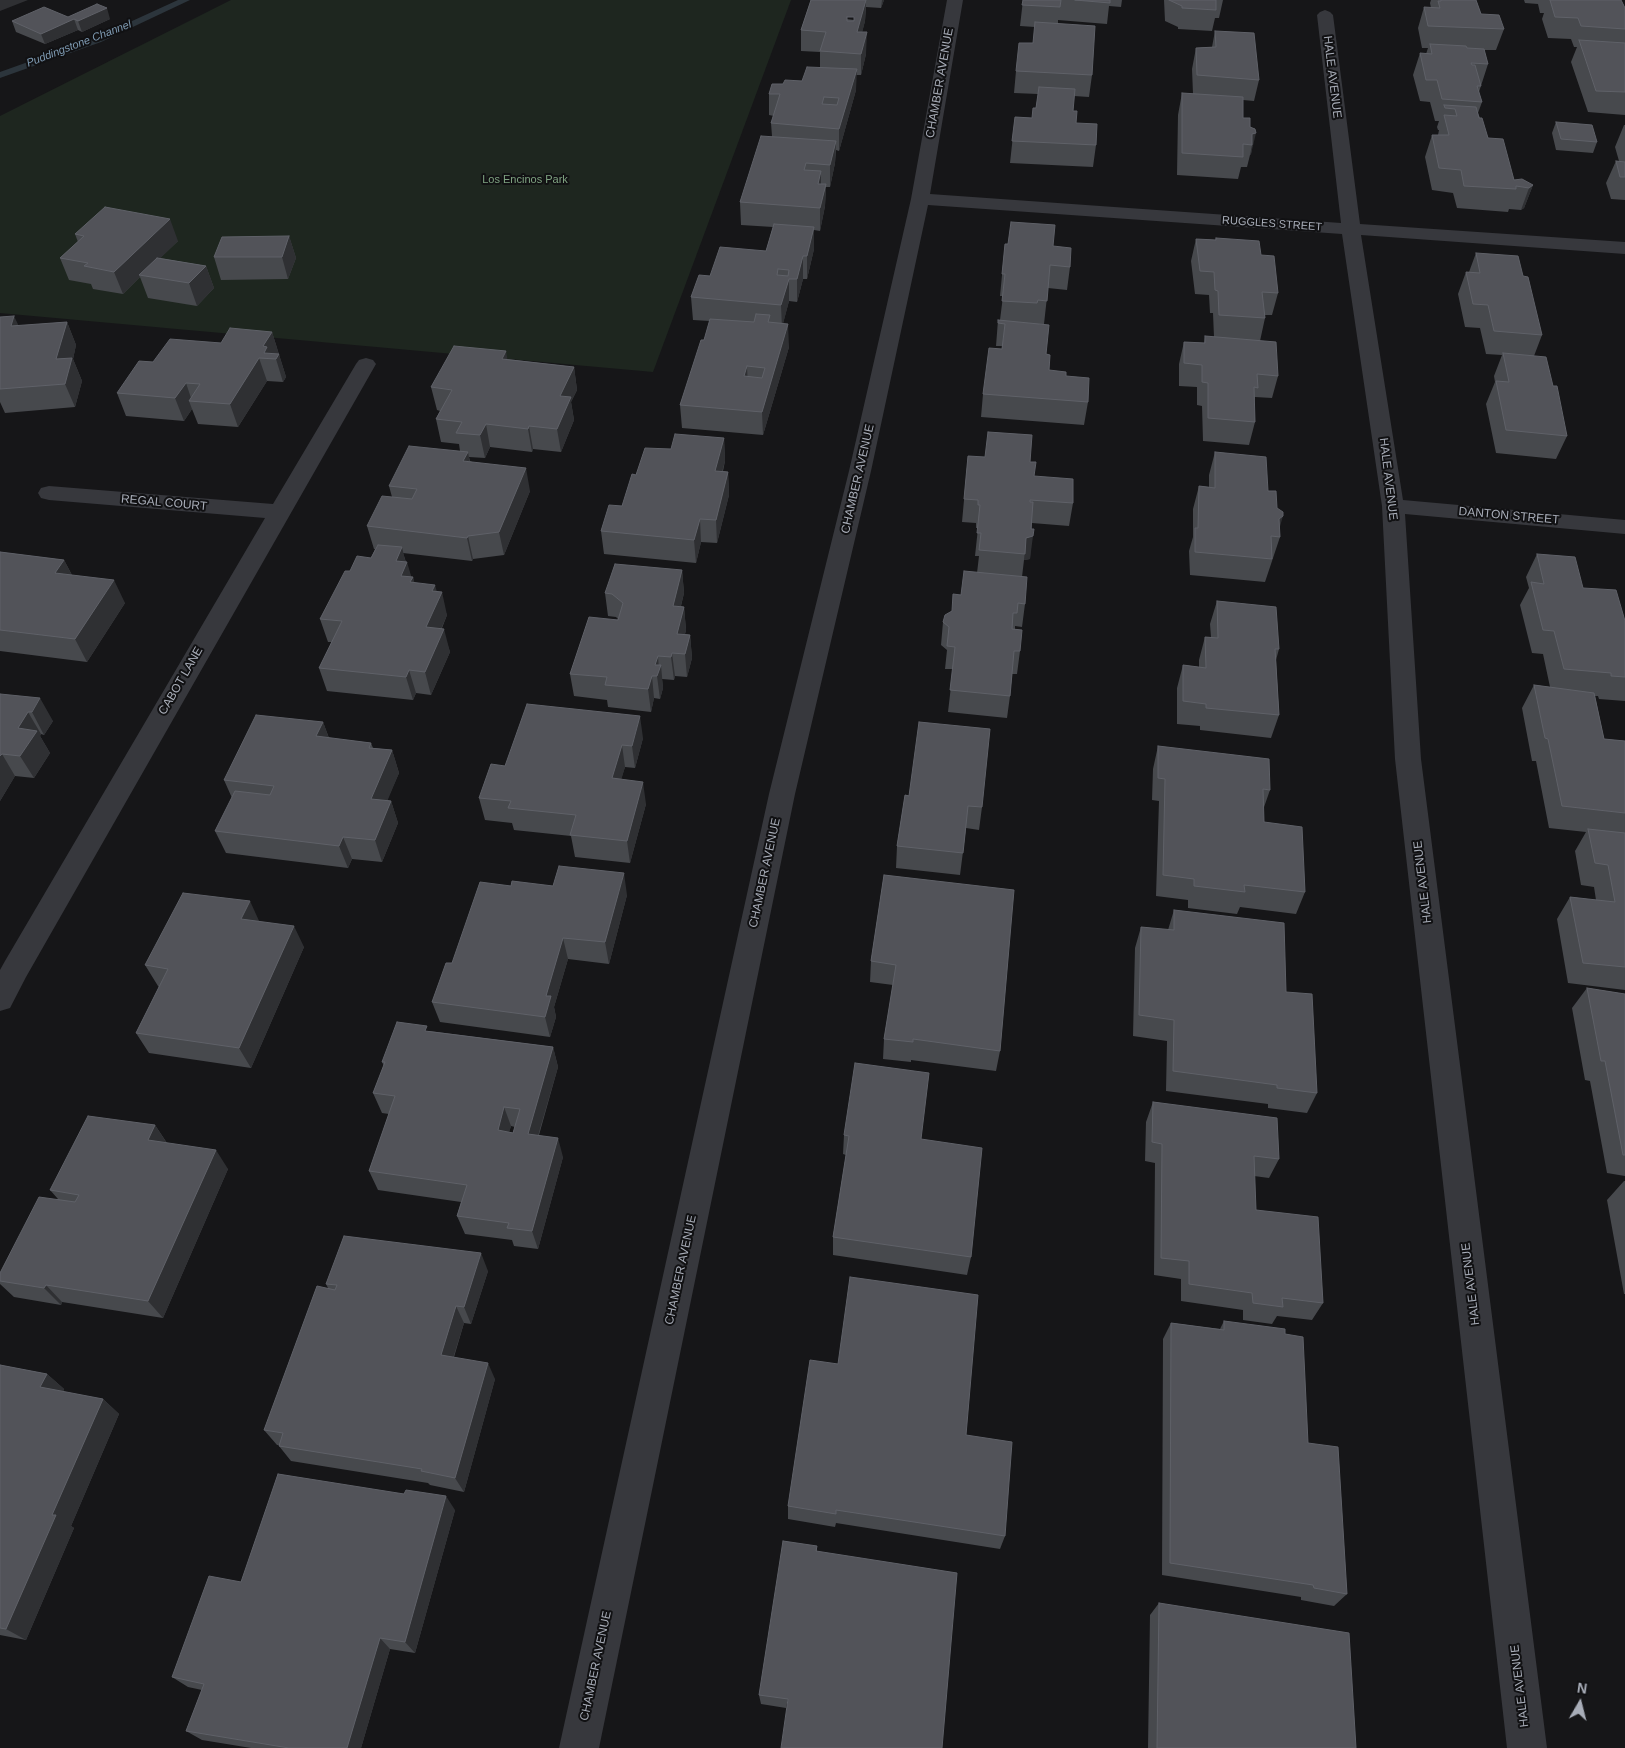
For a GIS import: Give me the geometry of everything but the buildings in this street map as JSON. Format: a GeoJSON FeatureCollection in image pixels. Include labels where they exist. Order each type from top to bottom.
{"type":"FeatureCollection","features":[{"type":"Feature","properties":{"kind":"street","name":"CHAMBER AVENUE"},"geometry":{"type":"LineString","coordinates":[[579,1748],[782,794],[860,471],[920,198],[955,0]]}},
{"type":"Feature","properties":{"kind":"street","name":"HALE AVENUE"},"geometry":{"type":"LineString","coordinates":[[1324,15],[1352,229],[1393,506],[1408,759],[1527,1748]]}},
{"type":"Feature","properties":{"kind":"street","name":"RUGGLES STREET"},"geometry":{"type":"LineString","coordinates":[[920,198],[1625,248]]}},
{"type":"Feature","properties":{"kind":"street","name":"CABOT LANE"},"geometry":{"type":"LineString","coordinates":[[0,999],[7,968],[366,364]]}},
{"type":"Feature","properties":{"kind":"street","name":"REGAL COURT"},"geometry":{"type":"LineString","coordinates":[[49,493],[279,512]]}},
{"type":"Feature","properties":{"kind":"street","name":"DANTON STREET"},"geometry":{"type":"LineString","coordinates":[[1393,506],[1625,527]]}},
{"type":"Feature","properties":{"kind":"green space","name":"Los Encinos Park"},"geometry":{"type":"Polygon","coordinates":[[[231,0],[791,0],[653,372],[0,313],[0,116],[231,0]]]}},
{"type":"Feature","properties":{"kind":"waterway","name":"Puddingstone Channel"},"geometry":{"type":"LineString","coordinates":[[0,75],[98,40],[185,0]]}}]}
